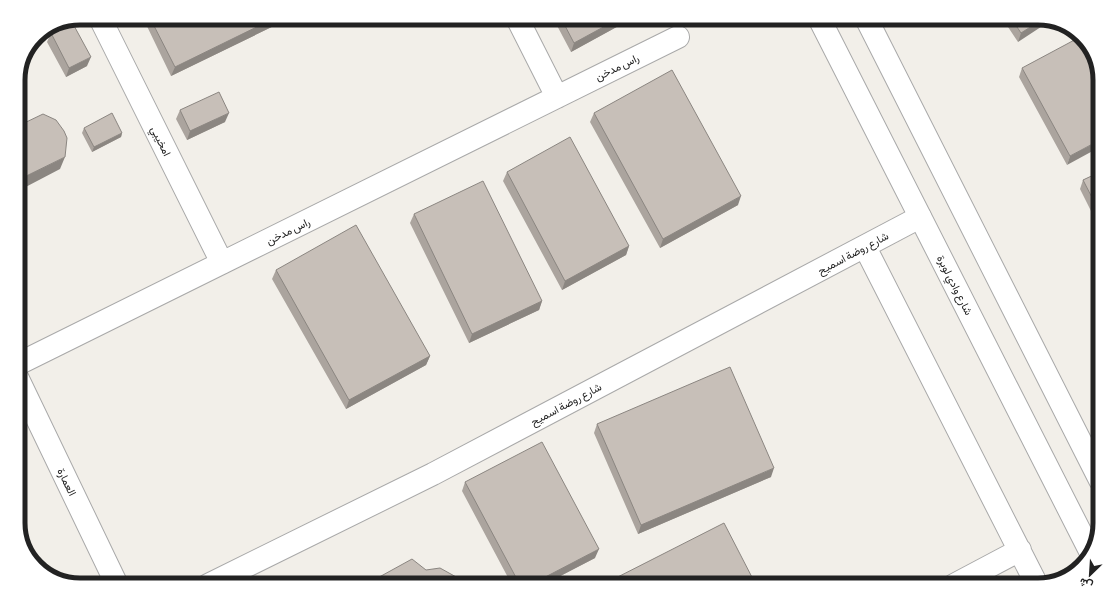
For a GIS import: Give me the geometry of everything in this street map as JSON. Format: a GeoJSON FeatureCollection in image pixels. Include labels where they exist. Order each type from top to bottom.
{"type":"FeatureCollection","features":[{"type":"Feature","properties":{"kind":"street","name":"امخيبي"},"geometry":{"type":"LineString","coordinates":[[103,25],[222,263]]}},
{"type":"Feature","properties":{"kind":"street"},"geometry":{"type":"LineString","coordinates":[[521,25],[557,97]]}},
{"type":"Feature","properties":{"kind":"street","name":"شارع وادي لوبرة"},"geometry":{"type":"LineString","coordinates":[[824,25],[1087,546]]}},
{"type":"Feature","properties":{"kind":"street"},"geometry":{"type":"LineString","coordinates":[[870,25],[1093,466]]}},
{"type":"Feature","properties":{"kind":"street","name":"راس مدخن"},"geometry":{"type":"LineString","coordinates":[[25,361],[678,38]]}},
{"type":"Feature","properties":{"kind":"street","name":"شارع روضة اسميح"},"geometry":{"type":"LineString","coordinates":[[222,578],[433,474],[865,248],[920,217]]}},
{"type":"Feature","properties":{"kind":"street"},"geometry":{"type":"LineString","coordinates":[[865,248],[1034,578]]}},
{"type":"Feature","properties":{"kind":"street","name":"العمارة"},"geometry":{"type":"LineString","coordinates":[[25,394],[114,578]]}},
{"type":"Feature","properties":{"kind":"street"},"geometry":{"type":"LineString","coordinates":[[967,578],[1020,550]]}},
{"type":"Feature","properties":{"kind":"building"},"geometry":{"type":"Polygon","coordinates":[[[74,25],[91,57],[69,68],[51,33],[74,25]]]}},
{"type":"Feature","properties":{"kind":"building"},"geometry":{"type":"Polygon","coordinates":[[[154,25],[261,25],[175,67],[154,25]]]}},
{"type":"Feature","properties":{"kind":"building"},"geometry":{"type":"Polygon","coordinates":[[[565,25],[607,25],[574,43],[565,25]]]}},
{"type":"Feature","properties":{"kind":"building"},"geometry":{"type":"Polygon","coordinates":[[[1016,25],[1034,25],[1021,33],[1016,25]]]}},
{"type":"Feature","properties":{"kind":"building"},"geometry":{"type":"Polygon","coordinates":[[[1075,40],[1079,44],[1084,50],[1090,63],[1093,77],[1093,144],[1070,156],[1022,68],[1075,40]]]}},
{"type":"Feature","properties":{"kind":"building"},"geometry":{"type":"Polygon","coordinates":[[[672,70],[741,196],[663,239],[594,113],[672,70]]]}},
{"type":"Feature","properties":{"kind":"building"},"geometry":{"type":"Polygon","coordinates":[[[219,92],[229,113],[190,131],[180,110],[219,92]]]}},
{"type":"Feature","properties":{"kind":"building"},"geometry":{"type":"Polygon","coordinates":[[[112,113],[122,133],[94,147],[84,128],[112,113]]]}},
{"type":"Feature","properties":{"kind":"building"},"geometry":{"type":"Polygon","coordinates":[[[43,114],[56,120],[67,138],[65,157],[25,177],[25,123],[43,114]]]}},
{"type":"Feature","properties":{"kind":"building"},"geometry":{"type":"Polygon","coordinates":[[[570,137],[629,246],[565,281],[507,172],[570,137]]]}},
{"type":"Feature","properties":{"kind":"building"},"geometry":{"type":"Polygon","coordinates":[[[1093,175],[1093,199],[1083,180],[1093,175]]]}},
{"type":"Feature","properties":{"kind":"building"},"geometry":{"type":"Polygon","coordinates":[[[483,181],[542,301],[472,334],[414,214],[483,181]]]}},
{"type":"Feature","properties":{"kind":"building"},"geometry":{"type":"Polygon","coordinates":[[[356,225],[430,356],[349,400],[276,270],[356,225]]]}},
{"type":"Feature","properties":{"kind":"building"},"geometry":{"type":"Polygon","coordinates":[[[730,367],[774,468],[641,525],[597,424],[730,367]]]}},
{"type":"Feature","properties":{"kind":"building"},"geometry":{"type":"Polygon","coordinates":[[[542,442],[599,549],[543,578],[516,578],[465,482],[542,442]]]}},
{"type":"Feature","properties":{"kind":"building"},"geometry":{"type":"Polygon","coordinates":[[[724,523],[752,578],[616,578],[724,523]]]}},
{"type":"Feature","properties":{"kind":"building"},"geometry":{"type":"Polygon","coordinates":[[[412,559],[426,570],[440,568],[458,578],[377,578],[412,559]]]}}]}
